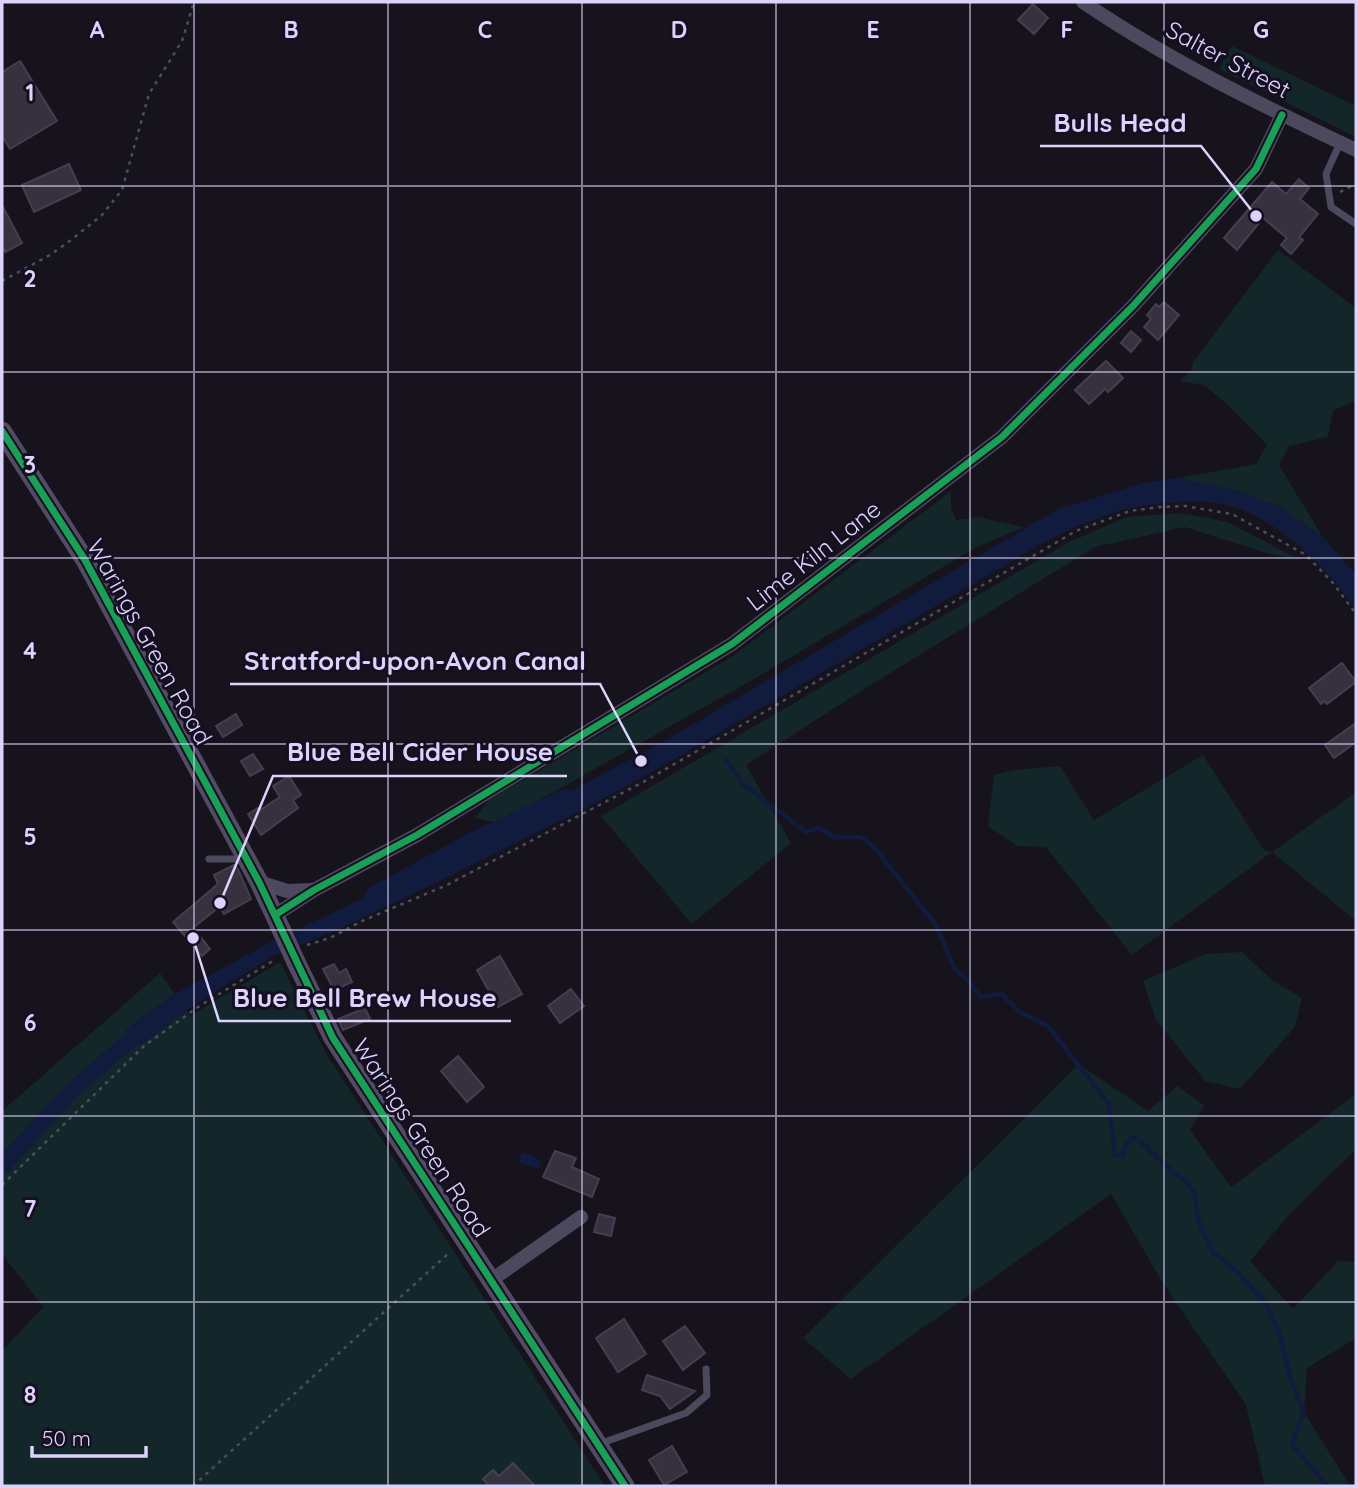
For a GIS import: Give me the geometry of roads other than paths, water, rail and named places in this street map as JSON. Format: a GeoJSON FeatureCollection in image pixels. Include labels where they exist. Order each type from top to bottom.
{"type":"FeatureCollection","features":[{"type":"Feature","properties":{"kind":"street","name":"Salter Street"},"geometry":{"type":"LineString","coordinates":[[1083,2],[1119,26],[1282,115],[1356,150]]}},
{"type":"Feature","properties":{"kind":"street","name":"Lime Kiln Lane"},"geometry":{"type":"LineString","coordinates":[[278,922],[314,890],[417,835],[732,644],[1002,437],[1133,306],[1256,169],[1282,115]]}},
{"type":"Feature","properties":{"kind":"street","name":"Warings Green Road"},"geometry":{"type":"LineString","coordinates":[[2,431],[85,560],[259,883],[333,1038],[625,1486]]}},
{"type":"Feature","properties":{"kind":"street"},"geometry":{"type":"LineString","coordinates":[[259,883],[287,891],[314,890]]}},
{"type":"Feature","properties":{"kind":"street"},"geometry":{"type":"LineString","coordinates":[[490,1281],[581,1217]]}},
{"type":"Feature","properties":{"kind":"lane"},"geometry":{"type":"LineString","coordinates":[[1340,143],[1326,174],[1331,207],[1356,224]]}},
{"type":"Feature","properties":{"kind":"lane"},"geometry":{"type":"LineString","coordinates":[[209,859],[246,859]]}},
{"type":"Feature","properties":{"kind":"lane"},"geometry":{"type":"LineString","coordinates":[[598,1444],[686,1413],[706,1395],[706,1369]]}},
{"type":"Feature","properties":{"kind":"water"},"geometry":{"type":"Polygon","coordinates":[[[1179,478],[1242,492],[1278,506],[1322,536],[1356,574],[1356,609],[1305,551],[1275,527],[1240,509],[1219,503],[1189,502],[1162,503],[1111,513],[1045,542],[659,768],[584,809],[337,930],[271,957],[193,1006],[140,1046],[125,1030],[174,994],[271,942],[437,863],[673,736],[1058,509],[1143,483],[1179,478]]]}},
{"type":"Feature","properties":{"kind":"water"},"geometry":{"type":"Polygon","coordinates":[[[522,1152],[539,1159],[541,1167],[518,1162],[522,1152]]]}},
{"type":"Feature","properties":{"kind":"waterway"},"geometry":{"type":"LineString","coordinates":[[726,760],[743,784],[806,832],[819,828],[835,837],[861,837],[875,848],[936,925],[955,969],[969,981],[980,997],[1001,994],[1020,1012],[1048,1026],[1109,1104],[1115,1155],[1123,1155],[1125,1146],[1132,1137],[1186,1181],[1194,1193],[1198,1220],[1212,1251],[1237,1271],[1266,1304],[1281,1338],[1290,1378],[1304,1412],[1292,1444],[1327,1486]]}},
{"type":"Feature","properties":{"kind":"waterway"},"geometry":{"type":"LineString","coordinates":[[373,895],[473,840],[565,797]]}},
{"type":"Feature","properties":{"kind":"waterway"},"geometry":{"type":"LineString","coordinates":[[2,1166],[73,1089],[148,1025]]}},
{"type":"Feature","properties":{"kind":"place","name":"Bulls Head"},"geometry":{"type":"Point","coordinates":[1256,216]}},
{"type":"Feature","properties":{"kind":"place","name":"Stratford-upon-Avon Canal"},"geometry":{"type":"Point","coordinates":[641,761]}},
{"type":"Feature","properties":{"kind":"place","name":"Blue Bell Cider House"},"geometry":{"type":"Point","coordinates":[220,903]}},
{"type":"Feature","properties":{"kind":"place","name":"Blue Bell Brew House"},"geometry":{"type":"Point","coordinates":[193,938]}}]}
